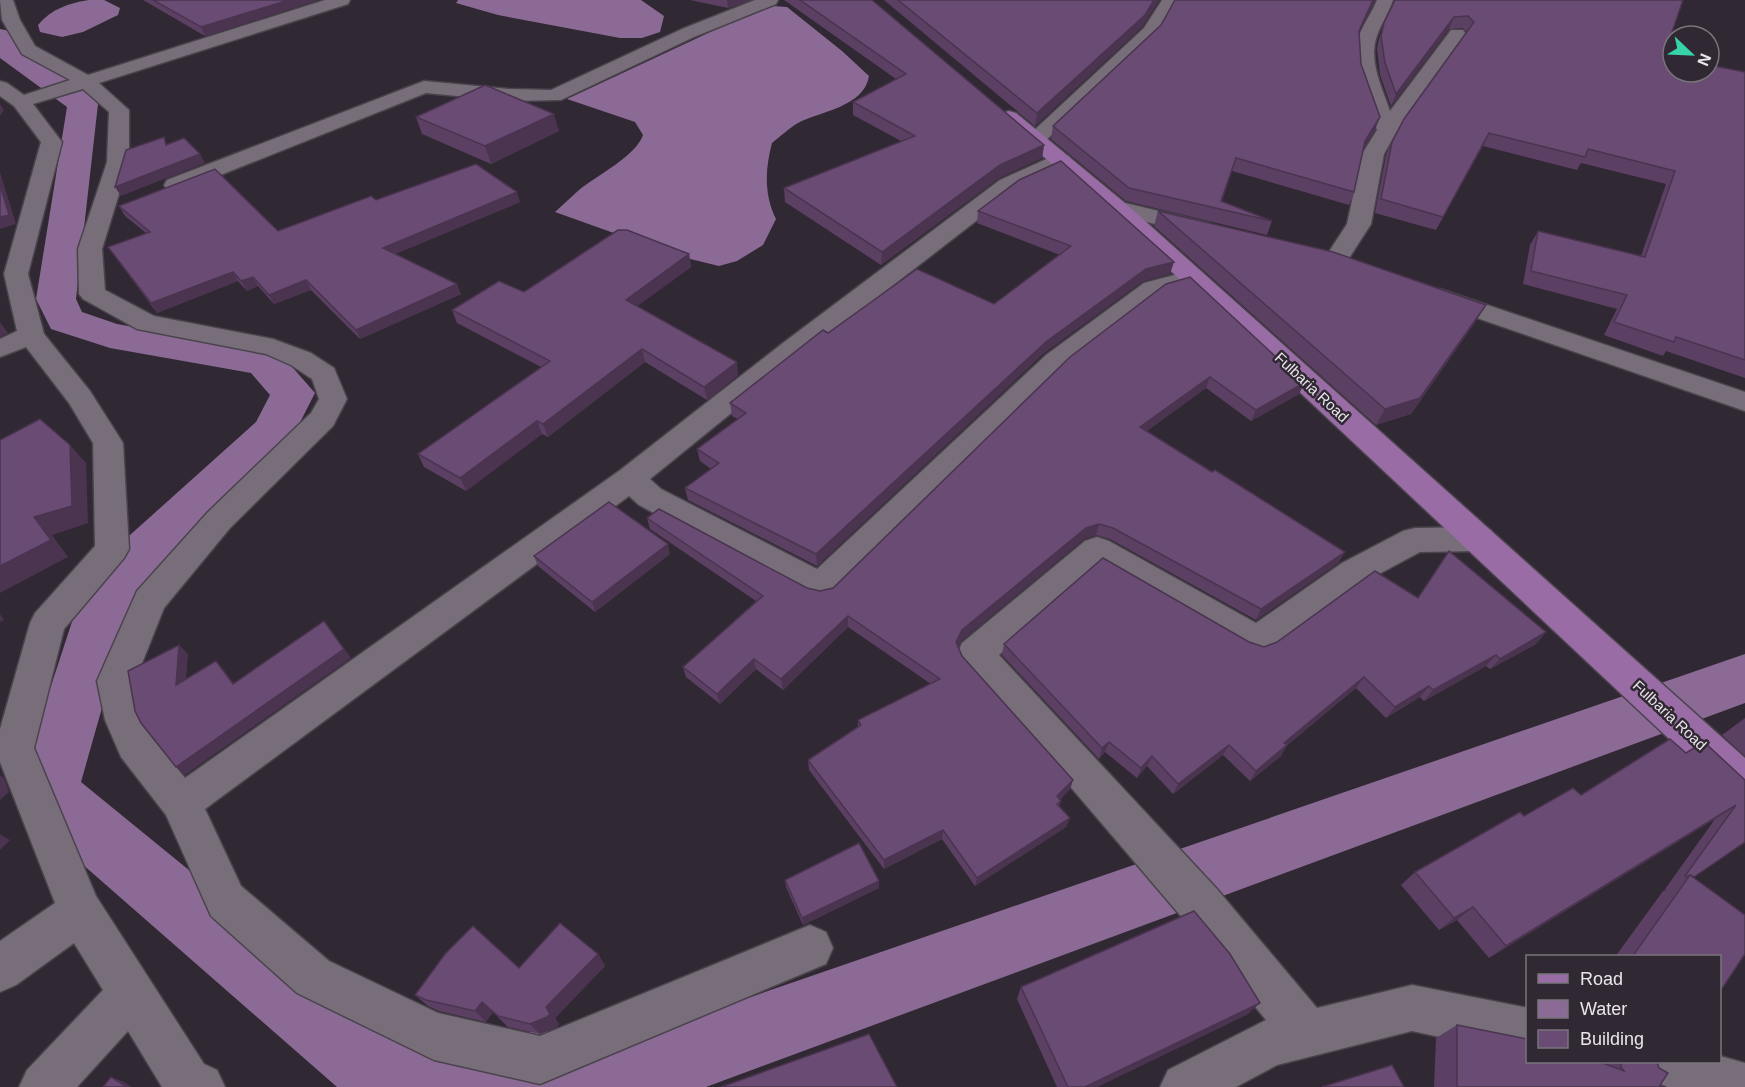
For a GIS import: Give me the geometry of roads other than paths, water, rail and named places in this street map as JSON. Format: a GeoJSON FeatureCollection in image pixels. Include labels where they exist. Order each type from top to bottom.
{"type":"FeatureCollection","features":[{"type":"Feature","properties":{"kind":"main road","name":"Fulbaria Road"},"geometry":{"type":"LineString","coordinates":[[993,103],[1117,208],[1745,784]]}},
{"type":"Feature","properties":{"kind":"street"},"geometry":{"type":"LineString","coordinates":[[7,0],[11,20],[28,50],[86,81],[118,110],[118,162],[110,211],[90,249],[92,294],[146,323],[273,347],[301,359],[324,374],[333,399],[323,419],[219,520],[149,601],[116,681],[124,720],[135,745],[180,802],[226,901],[313,977],[434,1036],[540,1060],[810,948]]}},
{"type":"Feature","properties":{"kind":"street"},"geometry":{"type":"LineString","coordinates":[[21,102],[342,0]]}},
{"type":"Feature","properties":{"kind":"street"},"geometry":{"type":"LineString","coordinates":[[154,194],[424,87],[509,95],[554,96],[688,33],[770,0]]}},
{"type":"Feature","properties":{"kind":"street"},"geometry":{"type":"LineString","coordinates":[[1036,140],[1151,31],[1170,0]]}},
{"type":"Feature","properties":{"kind":"street"},"geometry":{"type":"LineString","coordinates":[[1384,0],[1380,17],[1371,27],[1365,45],[1371,85],[1387,130]]}},
{"type":"Feature","properties":{"kind":"street"},"geometry":{"type":"LineString","coordinates":[[1335,262],[1359,224],[1374,154],[1387,130],[1457,34]]}},
{"type":"Feature","properties":{"kind":"street"},"geometry":{"type":"LineString","coordinates":[[0,87],[21,102],[52,142],[16,274],[15,342],[80,398],[108,443],[112,549],[48,623],[14,748],[80,912],[188,1083],[200,1087]]}},
{"type":"Feature","properties":{"kind":"street"},"geometry":{"type":"LineString","coordinates":[[180,802],[201,790],[630,479],[793,349],[1008,185],[1061,161]]}},
{"type":"Feature","properties":{"kind":"street"},"geometry":{"type":"LineString","coordinates":[[1117,208],[1221,233]]}},
{"type":"Feature","properties":{"kind":"street"},"geometry":{"type":"LineString","coordinates":[[630,479],[650,497],[821,586],[1056,361],[1153,288],[1193,277]]}},
{"type":"Feature","properties":{"kind":"street"},"geometry":{"type":"LineString","coordinates":[[1413,288],[1745,402]]}},
{"type":"Feature","properties":{"kind":"street"},"geometry":{"type":"LineString","coordinates":[[1308,1034],[1201,905],[1029,711],[975,654],[1097,550],[1257,641],[1354,572],[1415,540],[1479,539]]}},
{"type":"Feature","properties":{"kind":"street"},"geometry":{"type":"LineString","coordinates":[[0,969],[80,912]]}},
{"type":"Feature","properties":{"kind":"street"},"geometry":{"type":"LineString","coordinates":[[44,1087],[131,994]]}},
{"type":"Feature","properties":{"kind":"street"},"geometry":{"type":"LineString","coordinates":[[1185,1087],[1270,1043],[1412,1008],[1526,1032]]}},
{"type":"Feature","properties":{"kind":"street"},"geometry":{"type":"LineString","coordinates":[[1652,1063],[1743,1087]]}},
{"type":"Feature","properties":{"kind":"water"},"geometry":{"type":"Polygon","coordinates":[[[89,0],[104,0],[120,8],[118,15],[83,32],[62,37],[40,32],[38,25],[55,11],[89,0]]]}},
{"type":"Feature","properties":{"kind":"water"},"geometry":{"type":"Polygon","coordinates":[[[458,0],[641,0],[664,16],[660,32],[642,38],[620,38],[498,15],[456,3],[458,0]]]}},
{"type":"Feature","properties":{"kind":"water"},"geometry":{"type":"Polygon","coordinates":[[[773,6],[787,7],[869,76],[859,95],[840,107],[798,123],[772,143],[767,182],[769,201],[776,219],[763,245],[737,261],[719,266],[678,256],[555,212],[579,190],[624,158],[639,143],[643,135],[635,122],[567,99],[753,12],[773,6]]]}},
{"type":"Feature","properties":{"kind":"waterway"},"geometry":{"type":"LineString","coordinates":[[0,37],[5,48],[83,104],[56,299],[65,320],[110,335],[265,362],[293,393],[274,431],[110,585],[47,793],[377,1072],[655,1068],[1745,678]]}}]}
